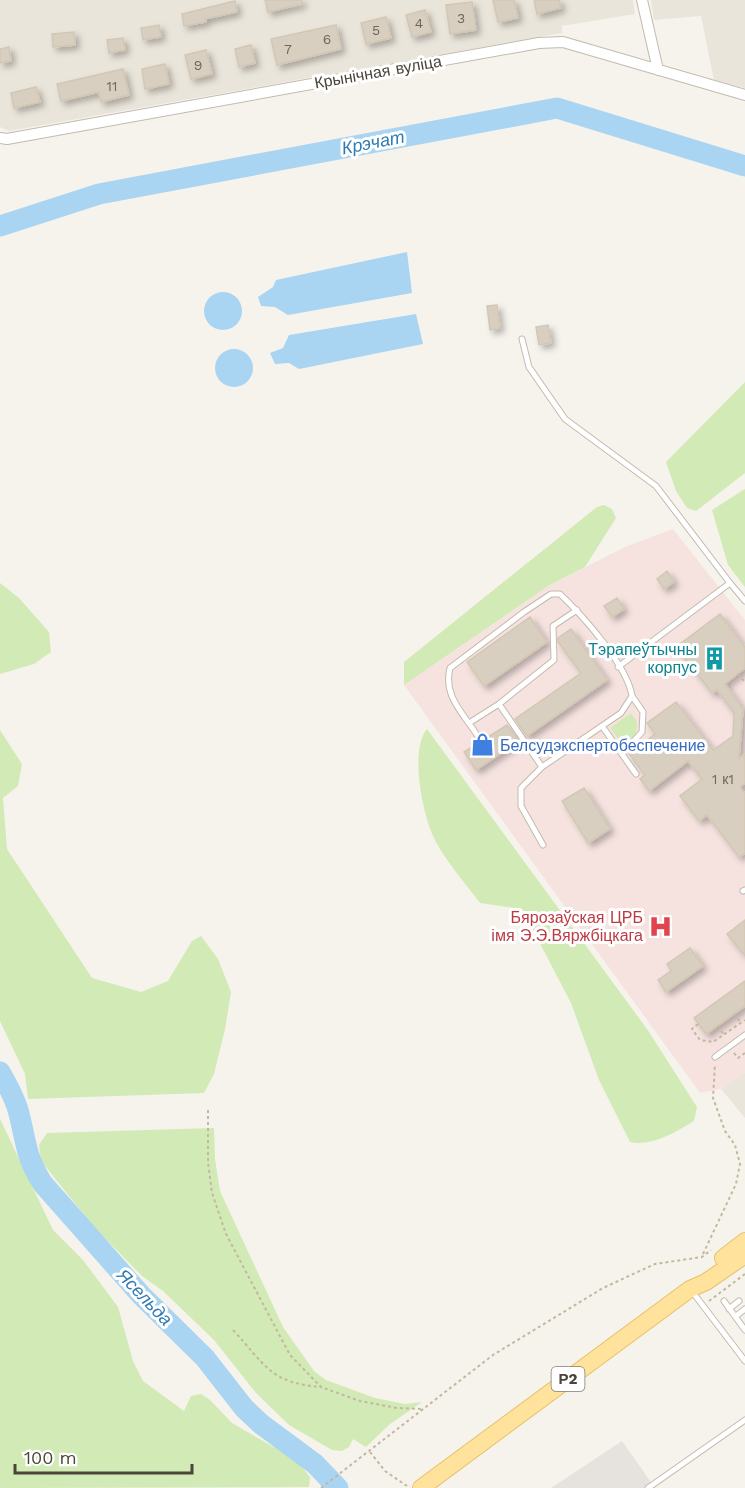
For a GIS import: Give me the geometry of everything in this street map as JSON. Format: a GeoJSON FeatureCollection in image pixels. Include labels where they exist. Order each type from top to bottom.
{"type":"FeatureCollection","features":[{"type":"Feature","properties":{"kind":"main road","name":"Р2"},"geometry":{"type":"LineString","coordinates":[[690,1289],[701,1274],[745,1241]]}},
{"type":"Feature","properties":{"kind":"main road","name":"Р2"},"geometry":{"type":"LineString","coordinates":[[421,1488],[690,1289],[706,1282],[745,1255]]}},
{"type":"Feature","properties":{"kind":"street"},"geometry":{"type":"LineString","coordinates":[[642,0],[658,70]]}},
{"type":"Feature","properties":{"kind":"street","name":"Крынічная вуліца"},"geometry":{"type":"LineString","coordinates":[[3,139],[539,43],[563,42],[745,95]]}},
{"type":"Feature","properties":{"kind":"lane"},"geometry":{"type":"LineString","coordinates":[[522,339],[529,367],[565,419],[656,486],[745,601]]}},
{"type":"Feature","properties":{"kind":"lane"},"geometry":{"type":"LineString","coordinates":[[618,667],[730,583]]}},
{"type":"Feature","properties":{"kind":"lane"},"geometry":{"type":"LineString","coordinates":[[477,735],[449,692],[447,681],[450,668],[524,612],[551,594],[560,594],[600,637],[630,685],[632,696],[643,712],[642,732],[622,754]]}},
{"type":"Feature","properties":{"kind":"lane"},"geometry":{"type":"LineString","coordinates":[[470,723],[499,704],[554,660],[553,626],[577,610]]}},
{"type":"Feature","properties":{"kind":"lane"},"geometry":{"type":"LineString","coordinates":[[543,845],[520,806],[520,788],[542,767],[621,713],[632,696]]}},
{"type":"Feature","properties":{"kind":"lane"},"geometry":{"type":"LineString","coordinates":[[499,704],[542,767]]}},
{"type":"Feature","properties":{"kind":"lane"},"geometry":{"type":"LineString","coordinates":[[602,726],[636,774]]}},
{"type":"Feature","properties":{"kind":"lane"},"geometry":{"type":"LineString","coordinates":[[715,1057],[745,1035]]}},
{"type":"Feature","properties":{"kind":"lane"},"geometry":{"type":"LineString","coordinates":[[690,1289],[744,1358]]}},
{"type":"Feature","properties":{"kind":"lane"},"geometry":{"type":"LineString","coordinates":[[724,1301],[745,1329]]}},
{"type":"Feature","properties":{"kind":"lane"},"geometry":{"type":"LineString","coordinates":[[729,1309],[739,1301]]}},
{"type":"Feature","properties":{"kind":"lane"},"geometry":{"type":"LineString","coordinates":[[736,1316],[745,1309]]}},
{"type":"Feature","properties":{"kind":"lane"},"geometry":{"type":"LineString","coordinates":[[648,1488],[745,1420]]}},
{"type":"Feature","properties":{"kind":"path"},"geometry":{"type":"LineString","coordinates":[[738,674],[745,681]]}},
{"type":"Feature","properties":{"kind":"path"},"geometry":{"type":"LineString","coordinates":[[734,1014],[741,1023]]}},
{"type":"Feature","properties":{"kind":"path"},"geometry":{"type":"LineString","coordinates":[[698,1024],[692,1029],[700,1040],[713,1042],[745,1020]]}},
{"type":"Feature","properties":{"kind":"path"},"geometry":{"type":"LineString","coordinates":[[718,1026],[724,1035]]}},
{"type":"Feature","properties":{"kind":"path"},"geometry":{"type":"LineString","coordinates":[[321,1488],[493,1355],[603,1288],[656,1264],[702,1257],[736,1184],[740,1164],[735,1145],[725,1131],[713,1098],[715,1057]]}},
{"type":"Feature","properties":{"kind":"path"},"geometry":{"type":"LineString","coordinates":[[208,1110],[208,1162],[212,1192],[226,1234],[290,1355],[321,1387]]}},
{"type":"Feature","properties":{"kind":"path"},"geometry":{"type":"LineString","coordinates":[[233,1330],[268,1370],[284,1380],[321,1387],[360,1401],[397,1408],[424,1409]]}},
{"type":"Feature","properties":{"kind":"path"},"geometry":{"type":"LineString","coordinates":[[369,1451],[385,1471],[410,1488]]}},
{"type":"Feature","properties":{"kind":"shaded area"},"geometry":{"type":"Polygon","coordinates":[[[0,0],[633,0],[635,14],[562,26],[562,33],[9,131],[0,127],[0,0]]]}},
{"type":"Feature","properties":{"kind":"shaded area"},"geometry":{"type":"Polygon","coordinates":[[[651,0],[745,0],[745,88],[714,81],[701,16],[654,20],[651,0]]]}},
{"type":"Feature","properties":{"kind":"shaded area","name":"Бярозаўская ЦРБ імя Э.Э.Вяржбіцкага"},"geometry":{"type":"Polygon","coordinates":[[[673,529],[745,620],[745,1072],[721,1089],[700,1093],[404,685],[548,586],[627,546],[673,529]]]}},
{"type":"Feature","properties":{"kind":"shaded area"},"geometry":{"type":"Polygon","coordinates":[[[745,1072],[745,1118],[721,1089],[745,1072]]]}},
{"type":"Feature","properties":{"kind":"shaded area"},"geometry":{"type":"Polygon","coordinates":[[[622,1441],[655,1488],[551,1488],[622,1441]]]}},
{"type":"Feature","properties":{"kind":"green space"},"geometry":{"type":"Polygon","coordinates":[[[745,382],[745,473],[696,511],[687,508],[676,491],[666,462],[745,382]]]}},
{"type":"Feature","properties":{"kind":"green space"},"geometry":{"type":"Polygon","coordinates":[[[745,489],[745,587],[728,565],[712,510],[745,489]]]}},
{"type":"Feature","properties":{"kind":"green space"},"geometry":{"type":"Polygon","coordinates":[[[604,505],[612,509],[616,518],[585,567],[548,586],[404,685],[404,662],[597,507],[604,505]]]}},
{"type":"Feature","properties":{"kind":"green space"},"geometry":{"type":"Polygon","coordinates":[[[0,583],[19,598],[49,632],[51,652],[34,664],[0,674],[0,583]]]}},
{"type":"Feature","properties":{"kind":"green space"},"geometry":{"type":"Polygon","coordinates":[[[631,713],[637,722],[636,734],[623,745],[610,728],[631,713]]]}},
{"type":"Feature","properties":{"kind":"green space"},"geometry":{"type":"Polygon","coordinates":[[[427,729],[647,1029],[697,1107],[694,1121],[655,1140],[630,1142],[599,1080],[571,1003],[522,909],[480,903],[449,863],[434,838],[422,799],[418,767],[422,739],[427,729]]]}},
{"type":"Feature","properties":{"kind":"green space"},"geometry":{"type":"Polygon","coordinates":[[[0,730],[22,764],[18,786],[3,798],[7,849],[92,978],[141,992],[168,981],[192,941],[201,936],[218,959],[231,992],[214,1074],[204,1093],[28,1099],[25,1074],[0,1021],[0,730]]]}},
{"type":"Feature","properties":{"kind":"green space"},"geometry":{"type":"Polygon","coordinates":[[[0,1119],[53,1230],[83,1260],[118,1307],[133,1361],[143,1381],[184,1411],[191,1396],[201,1394],[232,1423],[296,1460],[310,1477],[309,1487],[0,1488],[0,1119]]]}},
{"type":"Feature","properties":{"kind":"green space"},"geometry":{"type":"Polygon","coordinates":[[[214,1128],[215,1159],[220,1191],[283,1327],[314,1371],[326,1380],[375,1398],[405,1404],[422,1402],[390,1424],[366,1447],[353,1439],[349,1447],[342,1451],[332,1450],[289,1425],[256,1393],[214,1340],[163,1291],[142,1276],[93,1226],[41,1161],[39,1145],[47,1133],[214,1128]]]}},
{"type":"Feature","properties":{"kind":"water"},"geometry":{"type":"Polygon","coordinates":[[[407,252],[412,293],[288,315],[275,307],[261,306],[258,297],[273,287],[276,280],[407,252]]]}},
{"type":"Feature","properties":{"kind":"water"},"geometry":{"type":"Polygon","coordinates":[[[223,292],[236,298],[242,311],[236,324],[223,330],[210,324],[204,311],[210,298],[223,292]]]}},
{"type":"Feature","properties":{"kind":"water"},"geometry":{"type":"Polygon","coordinates":[[[416,314],[423,344],[299,369],[289,363],[275,364],[270,353],[283,348],[289,335],[416,314]]]}},
{"type":"Feature","properties":{"kind":"water"},"geometry":{"type":"Polygon","coordinates":[[[234,349],[248,354],[253,368],[248,382],[234,387],[220,382],[215,368],[220,354],[234,349]]]}},
{"type":"Feature","properties":{"kind":"building"},"geometry":{"type":"Polygon","coordinates":[[[265,0],[302,0],[302,4],[268,12],[265,0]]]}},
{"type":"Feature","properties":{"kind":"building"},"geometry":{"type":"Polygon","coordinates":[[[493,0],[514,0],[518,18],[498,22],[493,0]]]}},
{"type":"Feature","properties":{"kind":"building"},"geometry":{"type":"Polygon","coordinates":[[[534,0],[559,0],[561,8],[537,14],[534,0]]]}},
{"type":"Feature","properties":{"kind":"building"},"geometry":{"type":"Polygon","coordinates":[[[235,1],[237,12],[184,26],[182,14],[235,1]]]}},
{"type":"Feature","properties":{"kind":"building"},"geometry":{"type":"Polygon","coordinates":[[[472,2],[476,30],[450,34],[446,5],[472,2]]]}},
{"type":"Feature","properties":{"kind":"building"},"geometry":{"type":"Polygon","coordinates":[[[425,10],[431,32],[412,37],[406,15],[425,10]]]}},
{"type":"Feature","properties":{"kind":"building"},"geometry":{"type":"Polygon","coordinates":[[[386,17],[391,38],[366,44],[361,23],[386,17]]]}},
{"type":"Feature","properties":{"kind":"building"},"geometry":{"type":"Polygon","coordinates":[[[159,25],[161,37],[143,40],[141,28],[159,25]]]}},
{"type":"Feature","properties":{"kind":"building"},"geometry":{"type":"Polygon","coordinates":[[[336,25],[341,49],[277,65],[271,39],[336,25]]]}},
{"type":"Feature","properties":{"kind":"building"},"geometry":{"type":"Polygon","coordinates":[[[74,32],[75,45],[53,47],[52,34],[74,32]]]}},
{"type":"Feature","properties":{"kind":"building"},"geometry":{"type":"Polygon","coordinates":[[[123,38],[125,50],[109,53],[107,40],[123,38]]]}},
{"type":"Feature","properties":{"kind":"building"},"geometry":{"type":"Polygon","coordinates":[[[251,45],[255,63],[239,67],[235,49],[251,45]]]}},
{"type":"Feature","properties":{"kind":"building"},"geometry":{"type":"Polygon","coordinates":[[[9,47],[11,61],[0,63],[0,49],[9,47]]]}},
{"type":"Feature","properties":{"kind":"building"},"geometry":{"type":"Polygon","coordinates":[[[206,50],[212,74],[191,79],[185,55],[206,50]]]}},
{"type":"Feature","properties":{"kind":"building"},"geometry":{"type":"Polygon","coordinates":[[[165,64],[169,84],[145,89],[142,69],[165,64]]]}},
{"type":"Feature","properties":{"kind":"building"},"geometry":{"type":"Polygon","coordinates":[[[123,69],[129,95],[101,102],[99,92],[61,101],[57,84],[123,69]]]}},
{"type":"Feature","properties":{"kind":"building"},"geometry":{"type":"Polygon","coordinates":[[[36,87],[40,102],[14,108],[11,93],[36,87]]]}},
{"type":"Feature","properties":{"kind":"building"},"geometry":{"type":"Polygon","coordinates":[[[497,305],[500,328],[490,330],[487,306],[497,305]]]}},
{"type":"Feature","properties":{"kind":"building"},"geometry":{"type":"Polygon","coordinates":[[[548,325],[551,343],[539,345],[536,327],[548,325]]]}},
{"type":"Feature","properties":{"kind":"building"},"geometry":{"type":"Polygon","coordinates":[[[667,571],[674,582],[664,589],[657,579],[667,571]]]}},
{"type":"Feature","properties":{"kind":"building"},"geometry":{"type":"Polygon","coordinates":[[[617,598],[624,609],[612,617],[604,606],[617,598]]]}},
{"type":"Feature","properties":{"kind":"building"},"geometry":{"type":"Polygon","coordinates":[[[720,614],[745,647],[745,668],[725,684],[743,709],[739,758],[745,754],[745,783],[740,787],[745,794],[745,853],[739,857],[707,815],[699,821],[680,796],[702,779],[688,761],[649,791],[640,779],[645,775],[629,754],[655,734],[647,723],[676,702],[713,750],[733,736],[734,713],[717,690],[712,693],[676,647],[720,614]]]}},
{"type":"Feature","properties":{"kind":"building"},"geometry":{"type":"Polygon","coordinates":[[[530,617],[547,642],[484,686],[467,662],[530,617]]]}},
{"type":"Feature","properties":{"kind":"building"},"geometry":{"type":"Polygon","coordinates":[[[571,629],[607,680],[527,736],[515,719],[581,673],[558,642],[558,638],[571,629]]]}},
{"type":"Feature","properties":{"kind":"building"},"geometry":{"type":"Polygon","coordinates":[[[507,725],[519,741],[476,770],[464,752],[507,725]]]}},
{"type":"Feature","properties":{"kind":"building"},"geometry":{"type":"Polygon","coordinates":[[[584,788],[610,829],[588,843],[562,801],[584,788]]]}},
{"type":"Feature","properties":{"kind":"building"},"geometry":{"type":"Polygon","coordinates":[[[745,920],[745,956],[727,934],[745,920]]]}},
{"type":"Feature","properties":{"kind":"building"},"geometry":{"type":"Polygon","coordinates":[[[690,948],[703,966],[666,992],[658,980],[671,971],[667,964],[690,948]]]}},
{"type":"Feature","properties":{"kind":"building"},"geometry":{"type":"Polygon","coordinates":[[[745,981],[745,1006],[706,1034],[694,1018],[745,981]]]}},
{"type":"Feature","properties":{"kind":"waterway","name":"Крэчат"},"geometry":{"type":"LineString","coordinates":[[0,226],[99,194],[557,108],[745,166]]}},
{"type":"Feature","properties":{"kind":"waterway","name":"Ясельда"},"geometry":{"type":"LineString","coordinates":[[0,1072],[18,1110],[29,1156],[43,1184],[141,1295],[205,1358],[244,1408],[261,1424],[315,1464],[338,1488]]}},
{"type":"Feature","properties":{"kind":"place","name":"Тэрапеўтычны корпус"},"geometry":{"type":"Point","coordinates":[715,658]}},
{"type":"Feature","properties":{"kind":"place","name":"Белсудэкспертобеспечение"},"geometry":{"type":"Point","coordinates":[482,745]}},
{"type":"Feature","properties":{"kind":"place","name":"Бярозаўская ЦРБ імя Э.Э.Вяржбіцкага"},"geometry":{"type":"Point","coordinates":[661,926]}}]}
